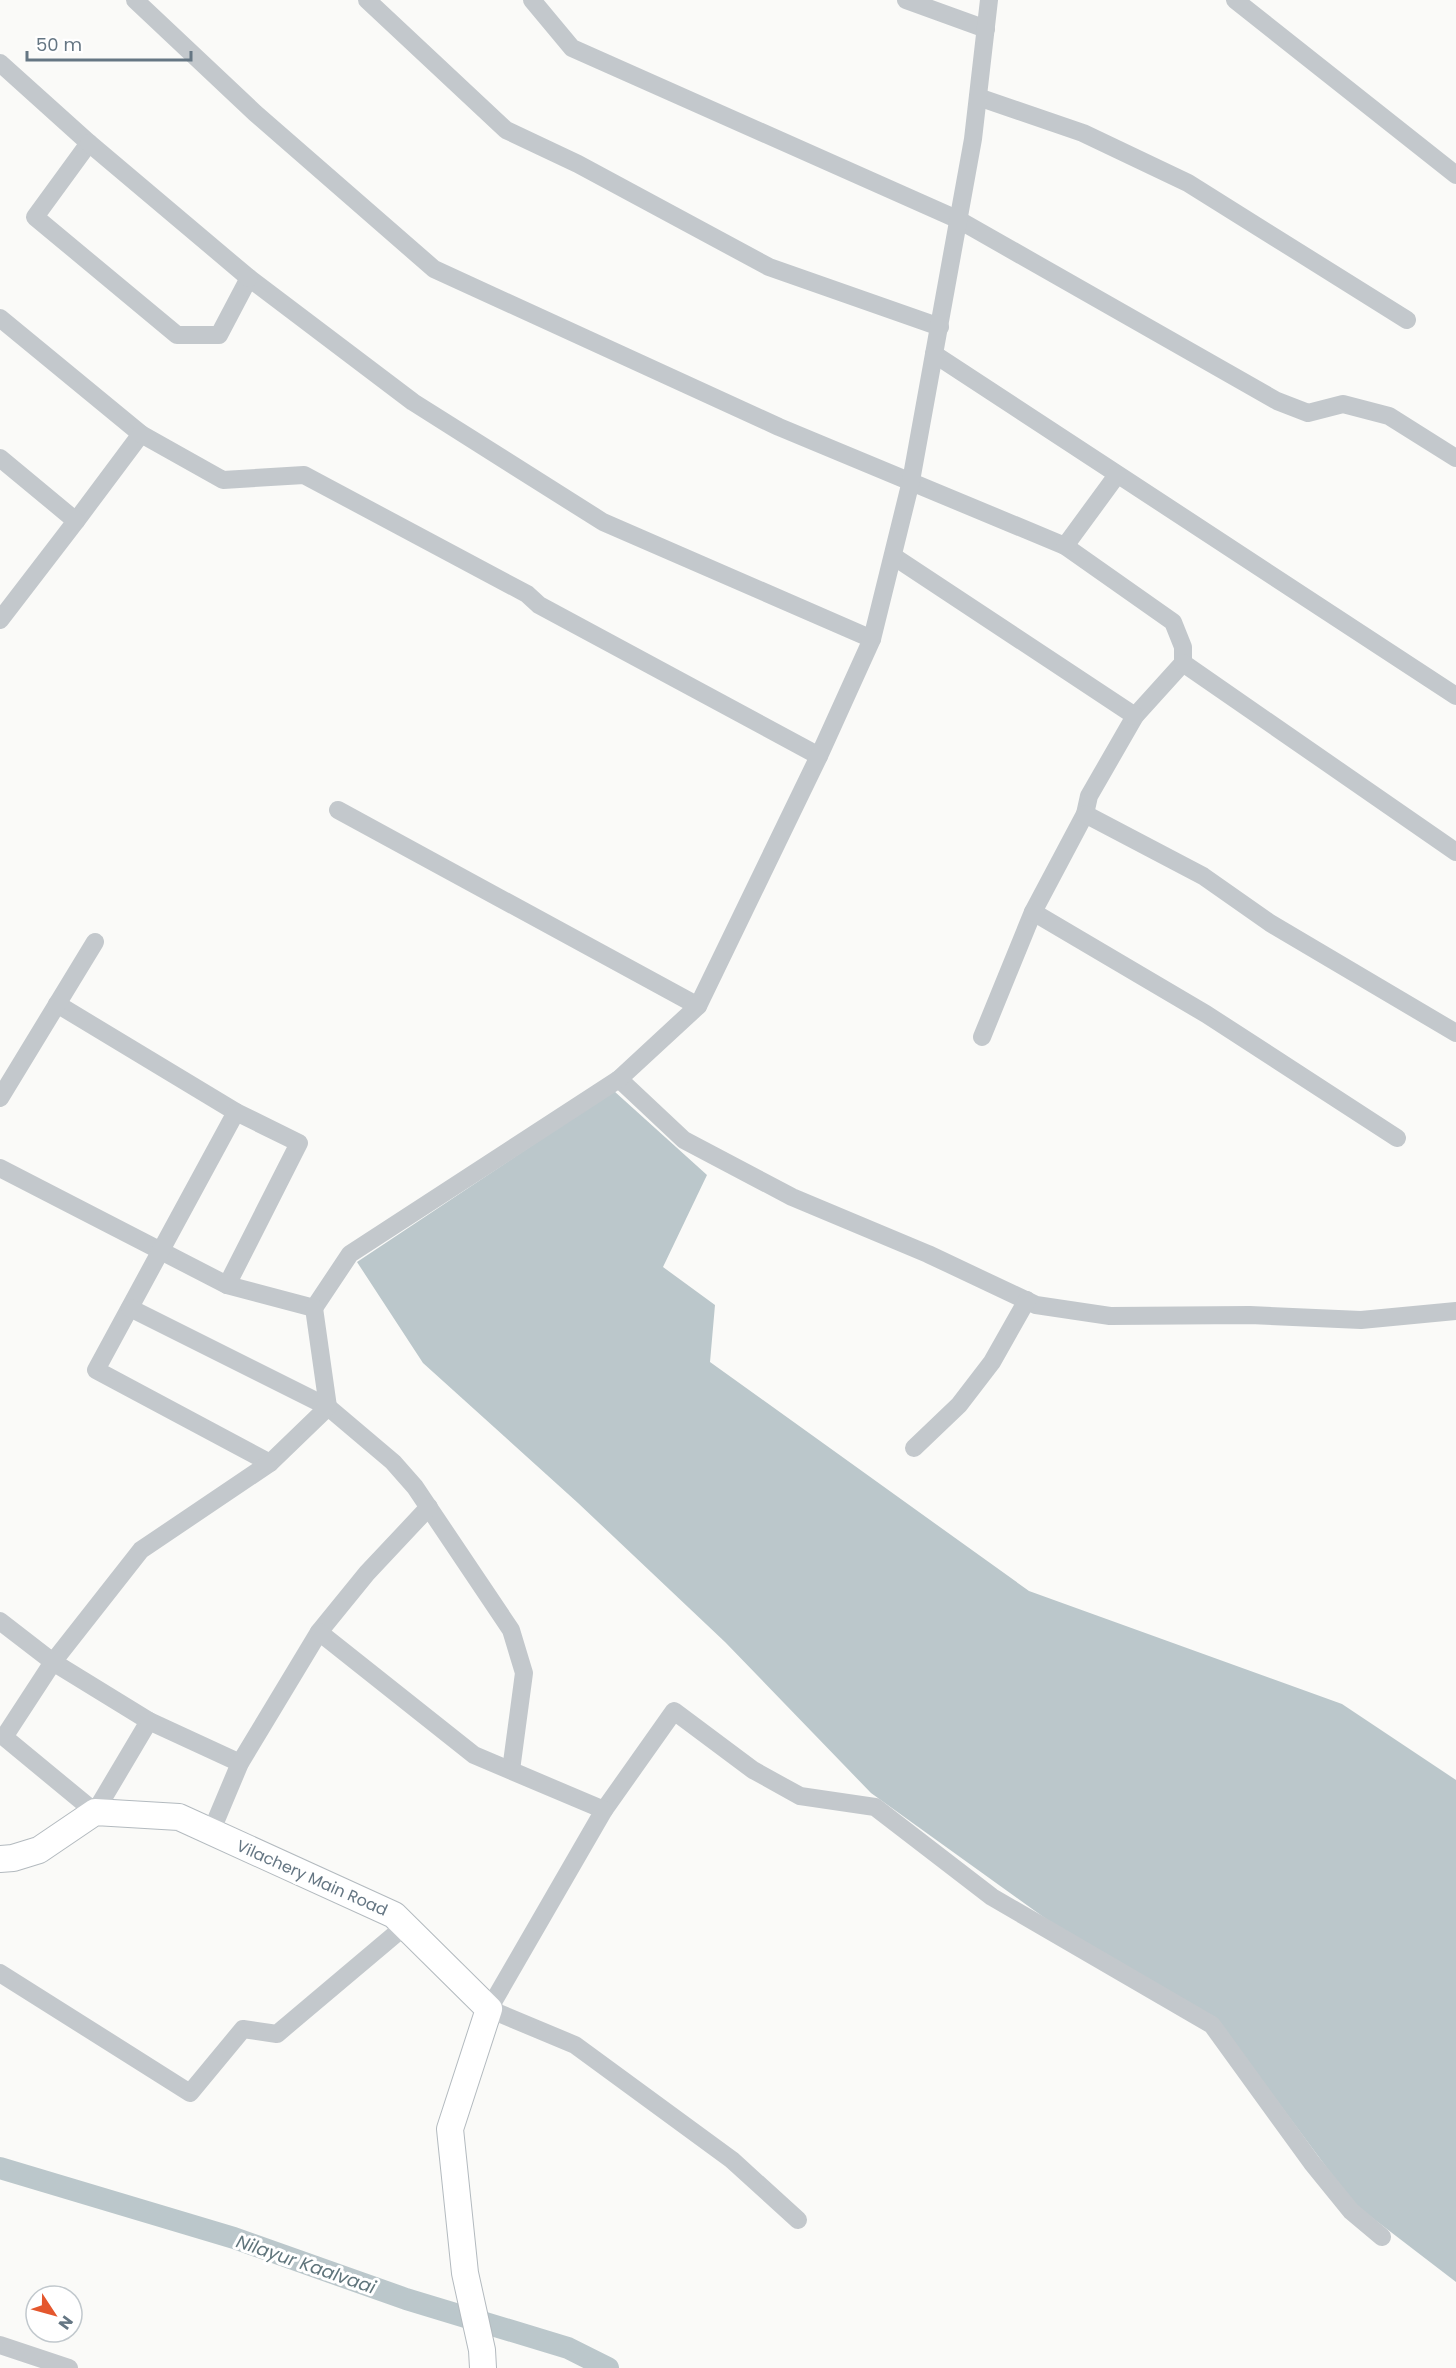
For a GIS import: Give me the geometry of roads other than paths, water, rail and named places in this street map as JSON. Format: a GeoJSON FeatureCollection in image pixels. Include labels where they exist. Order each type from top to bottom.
{"type":"FeatureCollection","features":[{"type":"Feature","properties":{"kind":"main road","name":"Vilachery Main Road"},"geometry":{"type":"LineString","coordinates":[[95,1812],[179,1817],[394,1915],[489,2009]]}},
{"type":"Feature","properties":{"kind":"main road"},"geometry":{"type":"LineString","coordinates":[[0,1859],[13,1858],[39,1850],[95,1812]]}},
{"type":"Feature","properties":{"kind":"main road"},"geometry":{"type":"LineString","coordinates":[[482,2359],[465,2273],[450,2129],[489,2009]]}},
{"type":"Feature","properties":{"kind":"street"},"geometry":{"type":"LineString","coordinates":[[135,0],[255,113],[434,269],[779,427],[1065,546],[1173,622],[1184,647],[1183,663],[1135,716],[1089,796],[1085,814],[1033,912],[982,1037]]}},
{"type":"Feature","properties":{"kind":"street"},"geometry":{"type":"LineString","coordinates":[[367,0],[506,130],[578,164],[769,267],[940,327]]}},
{"type":"Feature","properties":{"kind":"street"},"geometry":{"type":"LineString","coordinates":[[532,0],[572,48],[959,220],[1277,401],[1308,413],[1343,404],[1389,416],[1456,458]]}},
{"type":"Feature","properties":{"kind":"street"},"geometry":{"type":"LineString","coordinates":[[906,0],[986,29]]}},
{"type":"Feature","properties":{"kind":"street"},"geometry":{"type":"LineString","coordinates":[[328,1407],[314,1308],[350,1254],[619,1079],[698,1006],[819,756],[872,639],[911,481],[974,139],[989,0]]}},
{"type":"Feature","properties":{"kind":"street"},"geometry":{"type":"LineString","coordinates":[[1235,0],[1456,175]]}},
{"type":"Feature","properties":{"kind":"street"},"geometry":{"type":"LineString","coordinates":[[0,63],[89,143],[249,278],[413,402],[603,522],[872,639]]}},
{"type":"Feature","properties":{"kind":"street"},"geometry":{"type":"LineString","coordinates":[[978,97],[1083,133],[1188,183],[1407,320]]}},
{"type":"Feature","properties":{"kind":"street"},"geometry":{"type":"LineString","coordinates":[[89,143],[35,217],[177,335],[219,335],[249,278]]}},
{"type":"Feature","properties":{"kind":"street"},"geometry":{"type":"LineString","coordinates":[[0,318],[141,434],[223,480],[304,475],[527,594],[539,605],[819,756]]}},
{"type":"Feature","properties":{"kind":"street"},"geometry":{"type":"LineString","coordinates":[[934,354],[1456,696]]}},
{"type":"Feature","properties":{"kind":"street"},"geometry":{"type":"LineString","coordinates":[[0,620],[141,434]]}},
{"type":"Feature","properties":{"kind":"street"},"geometry":{"type":"LineString","coordinates":[[0,458],[76,521]]}},
{"type":"Feature","properties":{"kind":"street"},"geometry":{"type":"LineString","coordinates":[[1065,546],[1117,475]]}},
{"type":"Feature","properties":{"kind":"street"},"geometry":{"type":"LineString","coordinates":[[893,556],[1135,716]]}},
{"type":"Feature","properties":{"kind":"street"},"geometry":{"type":"LineString","coordinates":[[1183,663],[1456,852]]}},
{"type":"Feature","properties":{"kind":"street"},"geometry":{"type":"LineString","coordinates":[[338,810],[698,1006]]}},
{"type":"Feature","properties":{"kind":"street"},"geometry":{"type":"LineString","coordinates":[[1085,814],[1203,876],[1270,923],[1456,1033]]}},
{"type":"Feature","properties":{"kind":"street"},"geometry":{"type":"LineString","coordinates":[[1033,912],[1206,1014],[1397,1138]]}},
{"type":"Feature","properties":{"kind":"street"},"geometry":{"type":"LineString","coordinates":[[0,1098],[95,942]]}},
{"type":"Feature","properties":{"kind":"street"},"geometry":{"type":"LineString","coordinates":[[57,1004],[236,1112],[299,1143],[227,1285]]}},
{"type":"Feature","properties":{"kind":"street"},"geometry":{"type":"LineString","coordinates":[[619,1079],[684,1140],[792,1197],[928,1254],[1036,1305],[1110,1316],[1250,1316],[1361,1320],[1456,1311]]}},
{"type":"Feature","properties":{"kind":"street"},"geometry":{"type":"LineString","coordinates":[[236,1112],[96,1370],[270,1463]]}},
{"type":"Feature","properties":{"kind":"street"},"geometry":{"type":"LineString","coordinates":[[0,1168],[227,1285],[314,1308]]}},
{"type":"Feature","properties":{"kind":"street"},"geometry":{"type":"LineString","coordinates":[[914,1448],[959,1404],[992,1362],[1027,1300]]}},
{"type":"Feature","properties":{"kind":"street"},"geometry":{"type":"LineString","coordinates":[[130,1308],[328,1407],[393,1462],[429,1507],[511,1630],[524,1673],[511,1770]]}},
{"type":"Feature","properties":{"kind":"street"},"geometry":{"type":"LineString","coordinates":[[149,1721],[95,1812],[2,1736],[53,1662],[141,1550],[270,1463],[328,1407]]}},
{"type":"Feature","properties":{"kind":"street"},"geometry":{"type":"LineString","coordinates":[[211,1832],[240,1763],[319,1632],[367,1573],[429,1507]]}},
{"type":"Feature","properties":{"kind":"street"},"geometry":{"type":"LineString","coordinates":[[0,1621],[53,1662],[149,1721],[240,1763]]}},
{"type":"Feature","properties":{"kind":"street"},"geometry":{"type":"LineString","coordinates":[[319,1632],[474,1755],[604,1810]]}},
{"type":"Feature","properties":{"kind":"street"},"geometry":{"type":"LineString","coordinates":[[798,2220],[732,2160],[575,2045],[489,2009],[604,1810],[674,1712],[753,1770],[800,1796],[875,1807],[992,1897],[1212,2025],[1312,2163],[1351,2211],[1382,2237]]}},
{"type":"Feature","properties":{"kind":"street"},"geometry":{"type":"LineString","coordinates":[[0,1973],[189,2093],[243,2029],[277,2034],[405,1926]]}},
{"type":"Feature","properties":{"kind":"street"},"geometry":{"type":"LineString","coordinates":[[0,2345],[69,2368]]}},
{"type":"Feature","properties":{"kind":"waterway","name":"Nilayur Kaalvaai"},"geometry":{"type":"LineString","coordinates":[[0,2168],[234,2238],[406,2299],[568,2348],[608,2368]]}}]}
